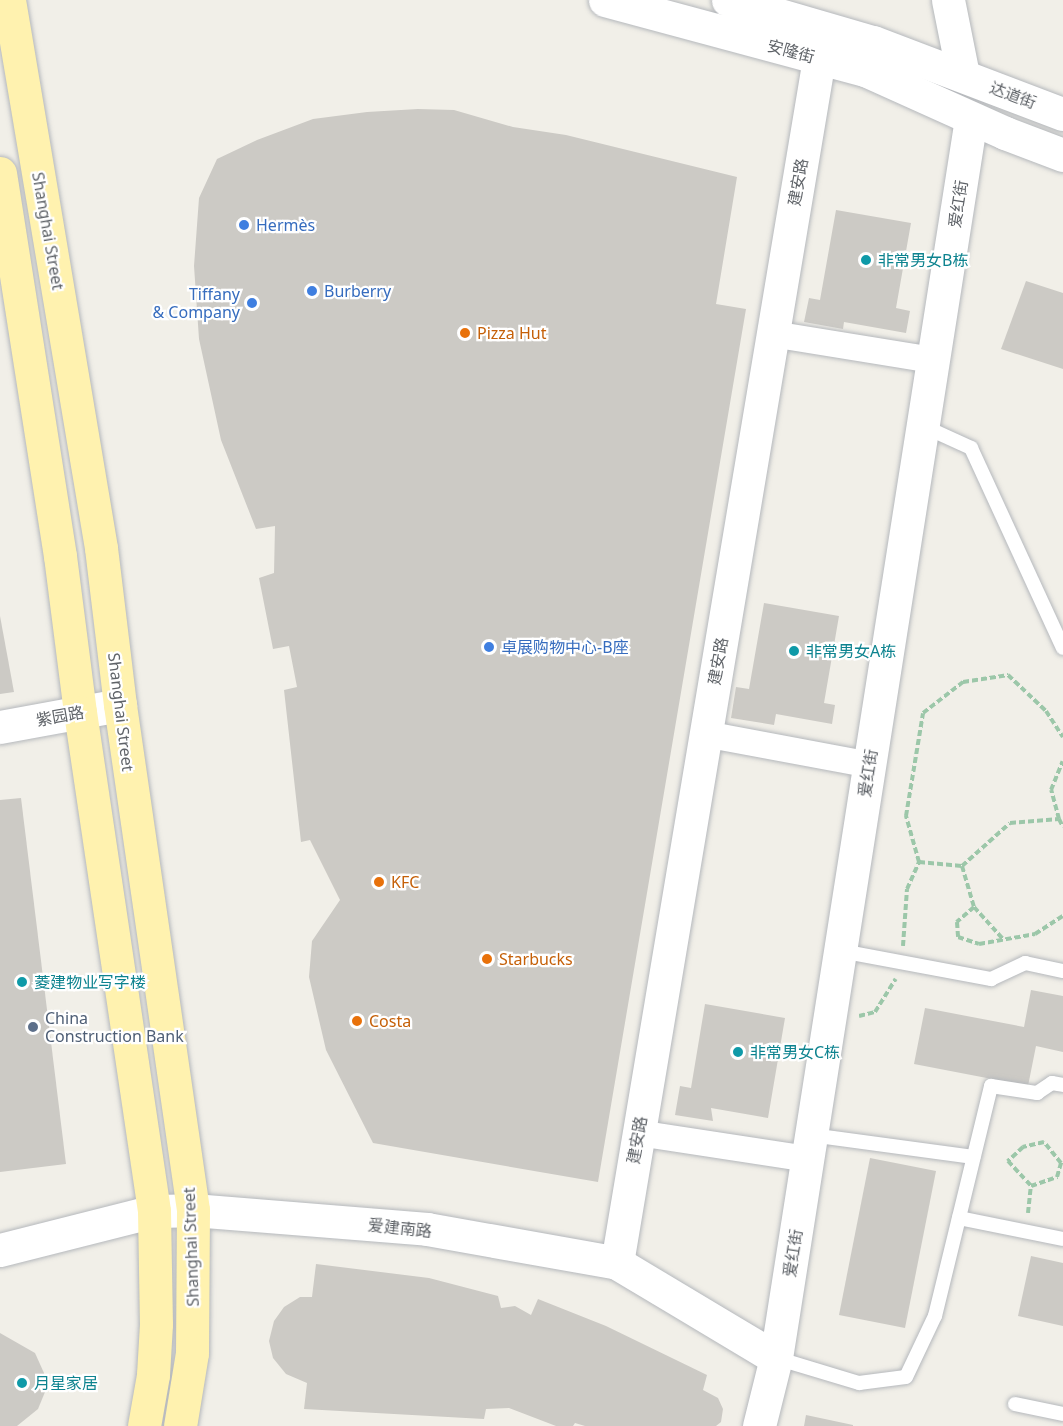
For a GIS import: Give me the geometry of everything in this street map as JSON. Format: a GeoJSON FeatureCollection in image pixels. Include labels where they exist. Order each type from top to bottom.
{"type":"FeatureCollection","features":[{"type":"Feature","properties":{"kind":"main road","name":"Shanghai Street"},"geometry":{"type":"LineString","coordinates":[[9,0],[101,548],[120,705],[193,1210],[192,1353],[180,1426]]}},
{"type":"Feature","properties":{"kind":"main road"},"geometry":{"type":"LineString","coordinates":[[0,173],[7,250],[60,556],[80,712],[154,1211],[156,1324],[153,1375],[144,1426]]}},
{"type":"Feature","properties":{"kind":"street","name":"安隆街"},"geometry":{"type":"LineString","coordinates":[[605,0],[865,70],[971,118]]}},
{"type":"Feature","properties":{"kind":"street","name":"安隆街"},"geometry":{"type":"LineString","coordinates":[[729,0],[873,42],[963,75]]}},
{"type":"Feature","properties":{"kind":"street"},"geometry":{"type":"LineString","coordinates":[[948,0],[971,118],[1063,155]]}},
{"type":"Feature","properties":{"kind":"street","name":"建安路"},"geometry":{"type":"LineString","coordinates":[[616,1263],[819,59]]}},
{"type":"Feature","properties":{"kind":"street","name":"达道街"},"geometry":{"type":"LineString","coordinates":[[963,75],[1063,114]]}},
{"type":"Feature","properties":{"kind":"street","name":"爱红街"},"geometry":{"type":"LineString","coordinates":[[759,1426],[776,1358],[971,118]]}},
{"type":"Feature","properties":{"kind":"street"},"geometry":{"type":"LineString","coordinates":[[772,334],[933,360]]}},
{"type":"Feature","properties":{"kind":"street","name":"紫园路"},"geometry":{"type":"LineString","coordinates":[[0,727],[120,705]]}},
{"type":"Feature","properties":{"kind":"street"},"geometry":{"type":"LineString","coordinates":[[705,734],[870,765]]}},
{"type":"Feature","properties":{"kind":"street"},"geometry":{"type":"LineString","coordinates":[[638,1133],[810,1147]]}},
{"type":"Feature","properties":{"kind":"street","name":"爱建南路"},"geometry":{"type":"LineString","coordinates":[[0,1250],[154,1211],[193,1210],[427,1229],[616,1263],[776,1358]]}},
{"type":"Feature","properties":{"kind":"lane"},"geometry":{"type":"LineString","coordinates":[[923,426],[971,448],[1063,648]]}},
{"type":"Feature","properties":{"kind":"lane"},"geometry":{"type":"LineString","coordinates":[[840,951],[991,978],[1025,963],[1063,971]]}},
{"type":"Feature","properties":{"kind":"lane"},"geometry":{"type":"LineString","coordinates":[[776,1358],[859,1383],[906,1377],[935,1316],[991,1086],[1037,1094],[1052,1083],[1063,1085]]}},
{"type":"Feature","properties":{"kind":"lane"},"geometry":{"type":"LineString","coordinates":[[810,1147],[974,1157]]}},
{"type":"Feature","properties":{"kind":"lane"},"geometry":{"type":"LineString","coordinates":[[959,1218],[1063,1239]]}},
{"type":"Feature","properties":{"kind":"lane"},"geometry":{"type":"LineString","coordinates":[[1015,1404],[1063,1414]]}},
{"type":"Feature","properties":{"kind":"path"},"geometry":{"type":"LineString","coordinates":[[919,862],[906,816],[923,713],[963,682],[1008,675],[1046,711],[1063,737]]}},
{"type":"Feature","properties":{"kind":"path"},"geometry":{"type":"LineString","coordinates":[[1063,761],[1051,790],[1063,827]]}},
{"type":"Feature","properties":{"kind":"path"},"geometry":{"type":"LineString","coordinates":[[1003,939],[974,907],[962,866],[1010,823],[1059,819]]}},
{"type":"Feature","properties":{"kind":"path"},"geometry":{"type":"LineString","coordinates":[[974,907],[957,922],[958,937],[979,944],[1035,934],[1063,916]]}},
{"type":"Feature","properties":{"kind":"path"},"geometry":{"type":"LineString","coordinates":[[1026,1232],[1031,1186],[1008,1161],[1023,1147],[1044,1142],[1061,1163],[1057,1177],[1031,1186]]}},
{"type":"Feature","properties":{"kind":"building","name":"卓展购物中心-B座"},"geometry":{"type":"Polygon","coordinates":[[[418,109],[454,110],[513,127],[566,135],[737,177],[716,304],[746,309],[598,1182],[373,1143],[326,1050],[309,977],[312,941],[340,900],[310,840],[301,842],[284,690],[297,687],[289,646],[273,649],[259,578],[274,573],[275,526],[256,529],[221,440],[199,339],[194,266],[199,198],[217,159],[257,140],[313,119],[367,112],[418,109]]]}},
{"type":"Feature","properties":{"kind":"building","name":"非常男女B栋"},"geometry":{"type":"Polygon","coordinates":[[[836,210],[911,223],[896,308],[910,311],[906,333],[844,322],[843,329],[804,322],[809,298],[820,300],[836,210]]]}},
{"type":"Feature","properties":{"kind":"building"},"geometry":{"type":"Polygon","coordinates":[[[1026,281],[1063,293],[1063,369],[1001,349],[1026,281]]]}},
{"type":"Feature","properties":{"kind":"building","name":"非常男女A栋"},"geometry":{"type":"Polygon","coordinates":[[[764,603],[839,616],[824,703],[835,705],[832,724],[776,714],[774,725],[731,718],[736,687],[749,689],[764,603]]]}},
{"type":"Feature","properties":{"kind":"building"},"geometry":{"type":"Polygon","coordinates":[[[0,616],[14,692],[0,694],[0,616]]]}},
{"type":"Feature","properties":{"kind":"building","name":"菱建物业写字楼"},"geometry":{"type":"Polygon","coordinates":[[[21,798],[66,1164],[0,1172],[0,800],[21,798]]]}},
{"type":"Feature","properties":{"kind":"building"},"geometry":{"type":"Polygon","coordinates":[[[1031,990],[1063,996],[1063,1052],[1036,1046],[1028,1086],[914,1064],[925,1008],[1024,1027],[1031,990]]]}},
{"type":"Feature","properties":{"kind":"building","name":"非常男女C栋"},"geometry":{"type":"Polygon","coordinates":[[[705,1004],[785,1018],[768,1118],[711,1108],[713,1121],[675,1115],[680,1086],[691,1088],[705,1004]]]}},
{"type":"Feature","properties":{"kind":"building"},"geometry":{"type":"Polygon","coordinates":[[[870,1158],[936,1171],[905,1328],[839,1315],[870,1158]]]}},
{"type":"Feature","properties":{"kind":"building"},"geometry":{"type":"Polygon","coordinates":[[[1031,1256],[1063,1263],[1063,1326],[1018,1316],[1031,1256]]]}},
{"type":"Feature","properties":{"kind":"building"},"geometry":{"type":"Polygon","coordinates":[[[316,1264],[429,1278],[498,1296],[501,1308],[515,1306],[531,1315],[538,1299],[606,1326],[707,1375],[703,1390],[718,1398],[723,1409],[721,1422],[716,1426],[585,1426],[575,1423],[573,1426],[556,1426],[509,1408],[486,1409],[484,1419],[304,1409],[307,1383],[286,1374],[273,1358],[269,1341],[274,1321],[284,1307],[300,1297],[312,1297],[316,1264]]]}},
{"type":"Feature","properties":{"kind":"building","name":"月星家居"},"geometry":{"type":"Polygon","coordinates":[[[0,1333],[35,1353],[44,1373],[45,1392],[38,1409],[17,1426],[0,1426],[0,1333]]]}},
{"type":"Feature","properties":{"kind":"building"},"geometry":{"type":"Polygon","coordinates":[[[806,1415],[853,1425],[853,1426],[804,1426],[806,1415]]]}},
{"type":"Feature","properties":{"kind":"place","name":"Hermès"},"geometry":{"type":"Point","coordinates":[244,225]}},
{"type":"Feature","properties":{"kind":"place","name":"非常男女B栋"},"geometry":{"type":"Point","coordinates":[866,260]}},
{"type":"Feature","properties":{"kind":"place","name":"Burberry"},"geometry":{"type":"Point","coordinates":[312,291]}},
{"type":"Feature","properties":{"kind":"place","name":"Tiffany & Company"},"geometry":{"type":"Point","coordinates":[252,303]}},
{"type":"Feature","properties":{"kind":"place","name":"Pizza Hut"},"geometry":{"type":"Point","coordinates":[465,333]}},
{"type":"Feature","properties":{"kind":"place","name":"卓展购物中心-B座"},"geometry":{"type":"Point","coordinates":[489,647]}},
{"type":"Feature","properties":{"kind":"place","name":"非常男女A栋"},"geometry":{"type":"Point","coordinates":[794,651]}},
{"type":"Feature","properties":{"kind":"place","name":"KFC"},"geometry":{"type":"Point","coordinates":[379,882]}},
{"type":"Feature","properties":{"kind":"place","name":"Starbucks"},"geometry":{"type":"Point","coordinates":[487,959]}},
{"type":"Feature","properties":{"kind":"place","name":"菱建物业写字楼"},"geometry":{"type":"Point","coordinates":[22,982]}},
{"type":"Feature","properties":{"kind":"place","name":"Costa"},"geometry":{"type":"Point","coordinates":[357,1021]}},
{"type":"Feature","properties":{"kind":"place","name":"China Construction Bank"},"geometry":{"type":"Point","coordinates":[33,1027]}},
{"type":"Feature","properties":{"kind":"place","name":"非常男女C栋"},"geometry":{"type":"Point","coordinates":[738,1052]}},
{"type":"Feature","properties":{"kind":"place","name":"月星家居"},"geometry":{"type":"Point","coordinates":[22,1383]}}]}
